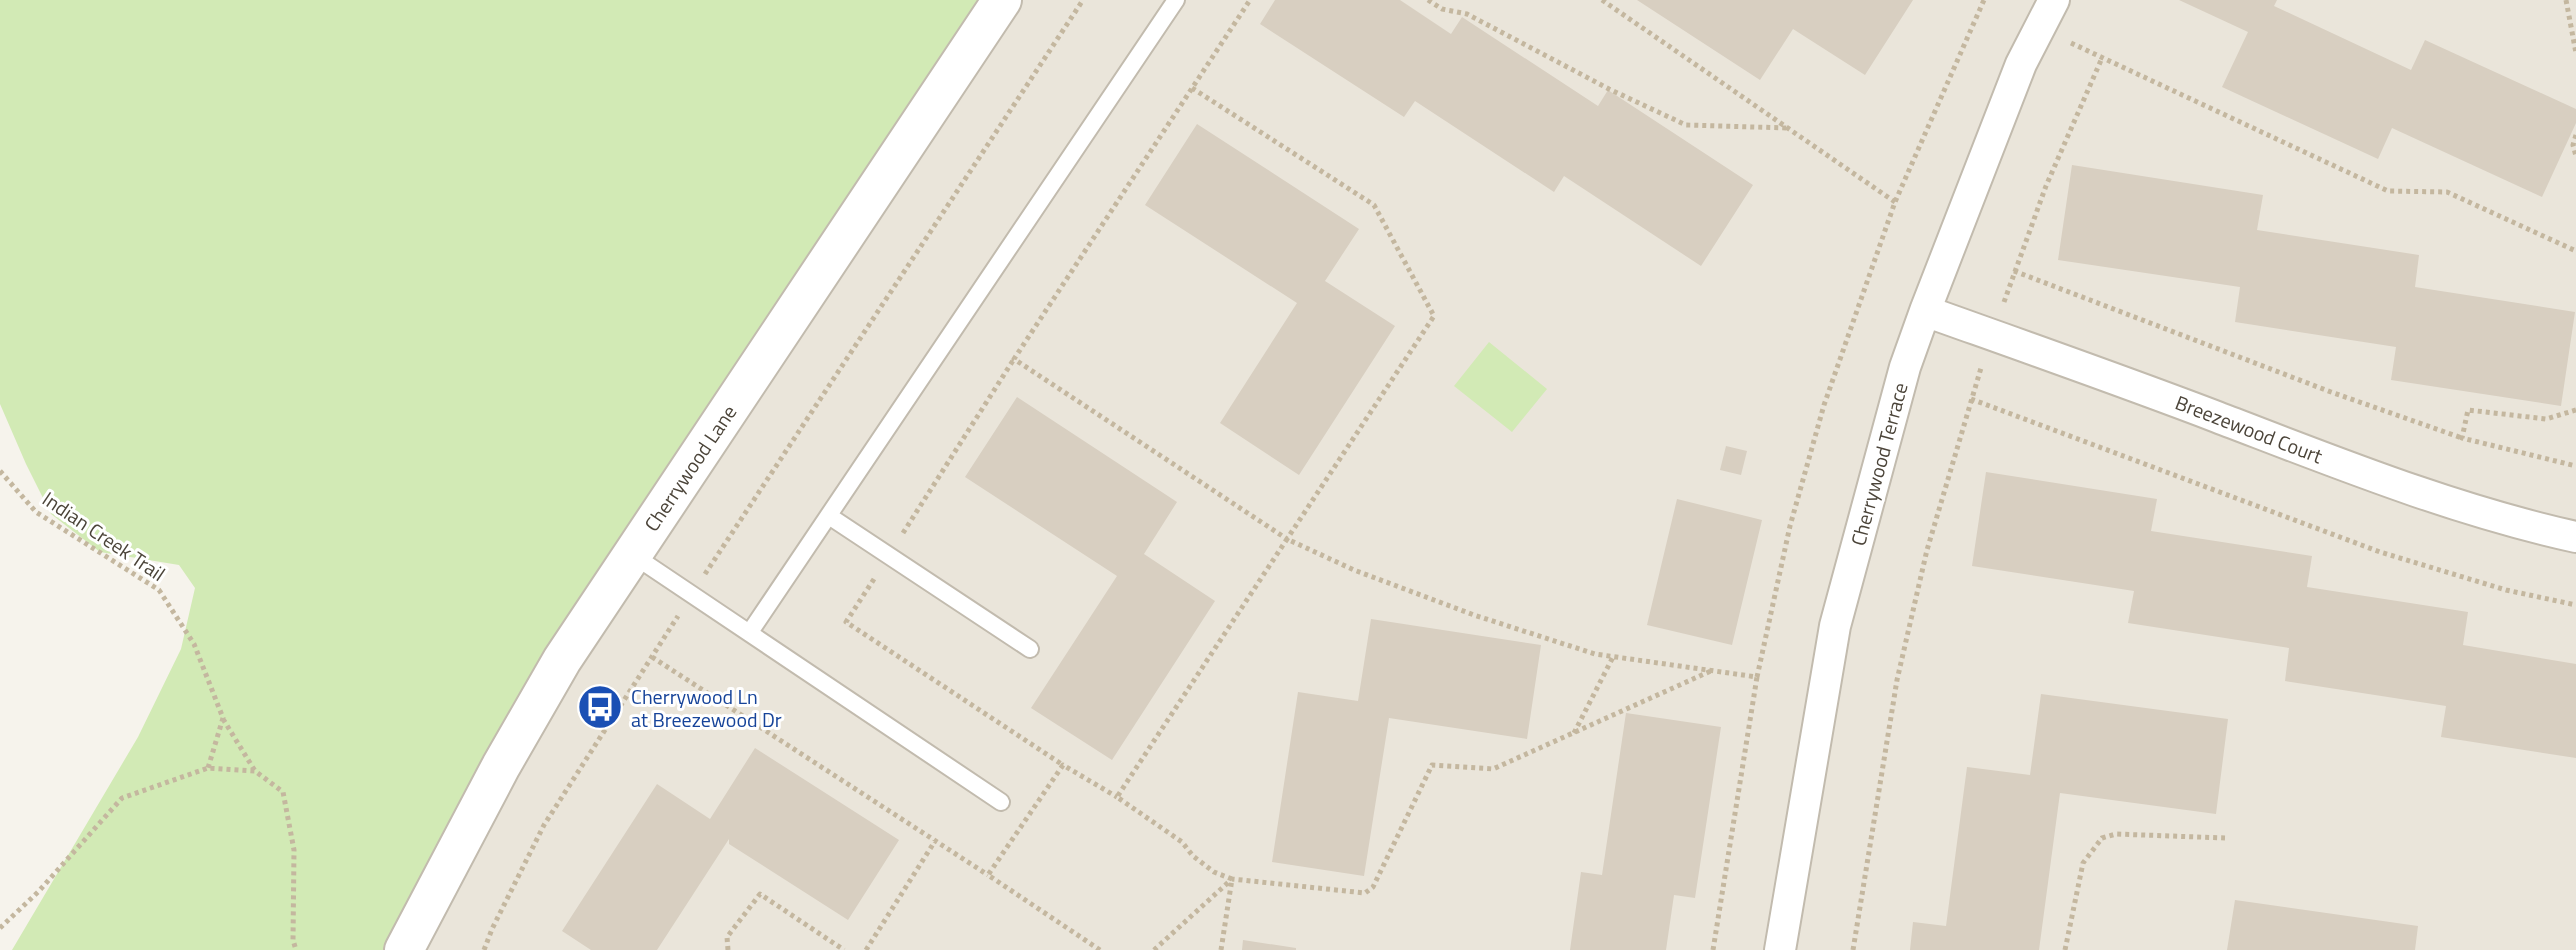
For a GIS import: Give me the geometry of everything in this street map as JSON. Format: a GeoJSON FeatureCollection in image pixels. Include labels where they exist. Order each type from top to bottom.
{"type":"FeatureCollection","features":[{"type":"Feature","properties":{"kind":"street","name":"Cherrywood Lane"},"geometry":{"type":"LineString","coordinates":[[404,950],[547,687],[1002,0]]}},
{"type":"Feature","properties":{"kind":"street","name":"Cherrywood Terrace"},"geometry":{"type":"LineString","coordinates":[[1780,950],[1835,626],[1905,367],[2021,64],[2054,0]]}},
{"type":"Feature","properties":{"kind":"street","name":"Breezewood Court"},"geometry":{"type":"LineString","coordinates":[[1925,311],[2338,463],[2576,537]]}},
{"type":"Feature","properties":{"kind":"lane"},"geometry":{"type":"LineString","coordinates":[[750,632],[1176,0]]}},
{"type":"Feature","properties":{"kind":"lane"},"geometry":{"type":"LineString","coordinates":[[829,516],[1030,649]]}},
{"type":"Feature","properties":{"kind":"lane"},"geometry":{"type":"LineString","coordinates":[[633,555],[1001,802]]}},
{"type":"Feature","properties":{"kind":"path"},"geometry":{"type":"LineString","coordinates":[[484,950],[544,825],[692,594],[1083,0]]}},
{"type":"Feature","properties":{"kind":"path"},"geometry":{"type":"LineString","coordinates":[[1250,0],[1014,359],[1287,539],[1354,570],[1459,610],[1595,654],[1757,677]]}},
{"type":"Feature","properties":{"kind":"path"},"geometry":{"type":"LineString","coordinates":[[1428,0],[1442,9],[1467,14],[1609,89],[1686,125],[1788,128]]}},
{"type":"Feature","properties":{"kind":"path"},"geometry":{"type":"LineString","coordinates":[[1602,0],[1895,202]]}},
{"type":"Feature","properties":{"kind":"path"},"geometry":{"type":"LineString","coordinates":[[1713,950],[1757,677],[1790,526],[1824,405],[1895,202],[1984,0]]}},
{"type":"Feature","properties":{"kind":"path"},"geometry":{"type":"LineString","coordinates":[[2566,0],[2576,53]]}},
{"type":"Feature","properties":{"kind":"path"},"geometry":{"type":"LineString","coordinates":[[2039,28],[2388,191],[2447,192],[2576,251]]}},
{"type":"Feature","properties":{"kind":"path"},"geometry":{"type":"LineString","coordinates":[[1853,950],[1897,680],[1927,550],[1971,399],[2014,271],[2046,186],[2102,58]]}},
{"type":"Feature","properties":{"kind":"path"},"geometry":{"type":"LineString","coordinates":[[1117,797],[1434,316],[1374,205],[1192,88]]}},
{"type":"Feature","properties":{"kind":"path"},"geometry":{"type":"LineString","coordinates":[[2576,135],[2573,145],[2576,156]]}},
{"type":"Feature","properties":{"kind":"path"},"geometry":{"type":"LineString","coordinates":[[2014,271],[2331,392],[2462,438],[2576,466]]}},
{"type":"Feature","properties":{"kind":"path"},"geometry":{"type":"LineString","coordinates":[[1971,399],[2380,552],[2506,590],[2576,605]]}},
{"type":"Feature","properties":{"kind":"path"},"geometry":{"type":"LineString","coordinates":[[2462,438],[2468,410],[2546,419],[2576,410]]}},
{"type":"Feature","properties":{"kind":"path","name":"Indian Creek Trail"},"geometry":{"type":"LineString","coordinates":[[0,471],[36,512],[159,590],[194,644],[223,718],[255,771],[283,792],[294,850],[293,940],[296,950]]}},
{"type":"Feature","properties":{"kind":"path"},"geometry":{"type":"LineString","coordinates":[[652,657],[1100,950]]}},
{"type":"Feature","properties":{"kind":"path"},"geometry":{"type":"LineString","coordinates":[[1573,734],[1613,657]]}},
{"type":"Feature","properties":{"kind":"path"},"geometry":{"type":"LineString","coordinates":[[988,875],[1063,765],[1117,797],[1182,842],[1193,856],[1214,872],[1232,879],[1365,893],[1373,887],[1432,765],[1493,769],[1713,670]]}},
{"type":"Feature","properties":{"kind":"path"},"geometry":{"type":"LineString","coordinates":[[208,768],[223,718]]}},
{"type":"Feature","properties":{"kind":"path"},"geometry":{"type":"LineString","coordinates":[[0,928],[38,892],[122,798],[208,768],[255,771]]}},
{"type":"Feature","properties":{"kind":"path"},"geometry":{"type":"LineString","coordinates":[[2065,950],[2083,863],[2102,838],[2116,834],[2225,838]]}},
{"type":"Feature","properties":{"kind":"path"},"geometry":{"type":"LineString","coordinates":[[866,950],[935,841]]}},
{"type":"Feature","properties":{"kind":"path"},"geometry":{"type":"LineString","coordinates":[[1154,950],[1232,879]]}},
{"type":"Feature","properties":{"kind":"path"},"geometry":{"type":"LineString","coordinates":[[1221,950],[1232,879]]}},
{"type":"Feature","properties":{"kind":"path"},"geometry":{"type":"LineString","coordinates":[[728,950],[727,937],[760,894],[844,950]]}},
{"type":"Feature","properties":{"kind":"shaded area"},"geometry":{"type":"Polygon","coordinates":[[[1002,0],[2576,0],[2576,950],[404,950],[426,906],[1002,0]]]}},
{"type":"Feature","properties":{"kind":"green space"},"geometry":{"type":"Polygon","coordinates":[[[0,0],[1002,0],[562,660],[404,950],[12,950],[138,737],[181,649],[195,588],[179,565],[100,552],[51,514],[0,404],[0,0]]]}},
{"type":"Feature","properties":{"kind":"green space"},"geometry":{"type":"Polygon","coordinates":[[[1489,342],[1547,389],[1512,432],[1454,386],[1489,342]]]}},
{"type":"Feature","properties":{"kind":"building"},"geometry":{"type":"Polygon","coordinates":[[[1275,0],[1400,0],[1451,34],[1462,17],[1598,106],[1608,90],[1753,185],[1701,266],[1564,176],[1554,192],[1415,101],[1404,117],[1260,24],[1275,0]]]}},
{"type":"Feature","properties":{"kind":"building"},"geometry":{"type":"Polygon","coordinates":[[[1637,0],[1913,0],[1865,75],[1793,29],[1760,80],[1637,0]]]}},
{"type":"Feature","properties":{"kind":"building"},"geometry":{"type":"Polygon","coordinates":[[[2179,0],[2277,0],[2274,6],[2411,70],[2425,40],[2576,109],[2576,123],[2542,197],[2392,128],[2378,159],[2222,87],[2248,32],[2179,0]]]}},
{"type":"Feature","properties":{"kind":"building"},"geometry":{"type":"Polygon","coordinates":[[[1197,124],[1359,229],[1325,281],[1395,326],[1299,475],[1220,423],[1297,303],[1145,205],[1197,124]]]}},
{"type":"Feature","properties":{"kind":"building"},"geometry":{"type":"Polygon","coordinates":[[[2072,165],[2263,195],[2257,230],[2419,255],[2415,287],[2575,312],[2561,406],[2391,380],[2396,347],[2235,322],[2240,287],[2058,260],[2072,165]]]}},
{"type":"Feature","properties":{"kind":"building"},"geometry":{"type":"Polygon","coordinates":[[[1017,397],[1177,502],[1144,554],[1215,601],[1112,760],[1031,708],[1117,576],[965,477],[1017,397]]]}},
{"type":"Feature","properties":{"kind":"building"},"geometry":{"type":"Polygon","coordinates":[[[1726,446],[1747,451],[1741,475],[1720,470],[1726,446]]]}},
{"type":"Feature","properties":{"kind":"building"},"geometry":{"type":"Polygon","coordinates":[[[1986,472],[2157,499],[2151,531],[2312,556],[2307,587],[2468,612],[2463,645],[2576,664],[2576,758],[2441,737],[2446,706],[2285,681],[2289,648],[2128,623],[2134,591],[1972,566],[1986,472]]]}},
{"type":"Feature","properties":{"kind":"building"},"geometry":{"type":"Polygon","coordinates":[[[1677,499],[1762,520],[1732,645],[1647,625],[1677,499]]]}},
{"type":"Feature","properties":{"kind":"building"},"geometry":{"type":"Polygon","coordinates":[[[1371,619],[1541,645],[1527,739],[1389,718],[1364,876],[1272,862],[1298,692],[1358,701],[1371,619]]]}},
{"type":"Feature","properties":{"kind":"building"},"geometry":{"type":"Polygon","coordinates":[[[2041,694],[2228,719],[2216,814],[2060,793],[2039,950],[1910,950],[1913,922],[1946,926],[1967,767],[2030,775],[2041,694]]]}},
{"type":"Feature","properties":{"kind":"building"},"geometry":{"type":"Polygon","coordinates":[[[1626,713],[1721,727],[1695,898],[1674,895],[1666,950],[1570,950],[1581,872],[1602,875],[1626,713]]]}},
{"type":"Feature","properties":{"kind":"building"},"geometry":{"type":"Polygon","coordinates":[[[755,748],[899,840],[848,920],[729,844],[729,839],[657,950],[591,950],[562,931],[657,784],[710,819],[755,748]]]}},
{"type":"Feature","properties":{"kind":"building"},"geometry":{"type":"Polygon","coordinates":[[[2235,900],[2418,926],[2415,950],[2227,950],[2235,900]]]}},
{"type":"Feature","properties":{"kind":"building"},"geometry":{"type":"Polygon","coordinates":[[[1243,940],[1296,948],[1296,950],[1242,950],[1243,940]]]}},
{"type":"Feature","properties":{"kind":"place","name":"Cherrywood Ln at Breezewood Dr"},"geometry":{"type":"Point","coordinates":[600,707]}}]}
